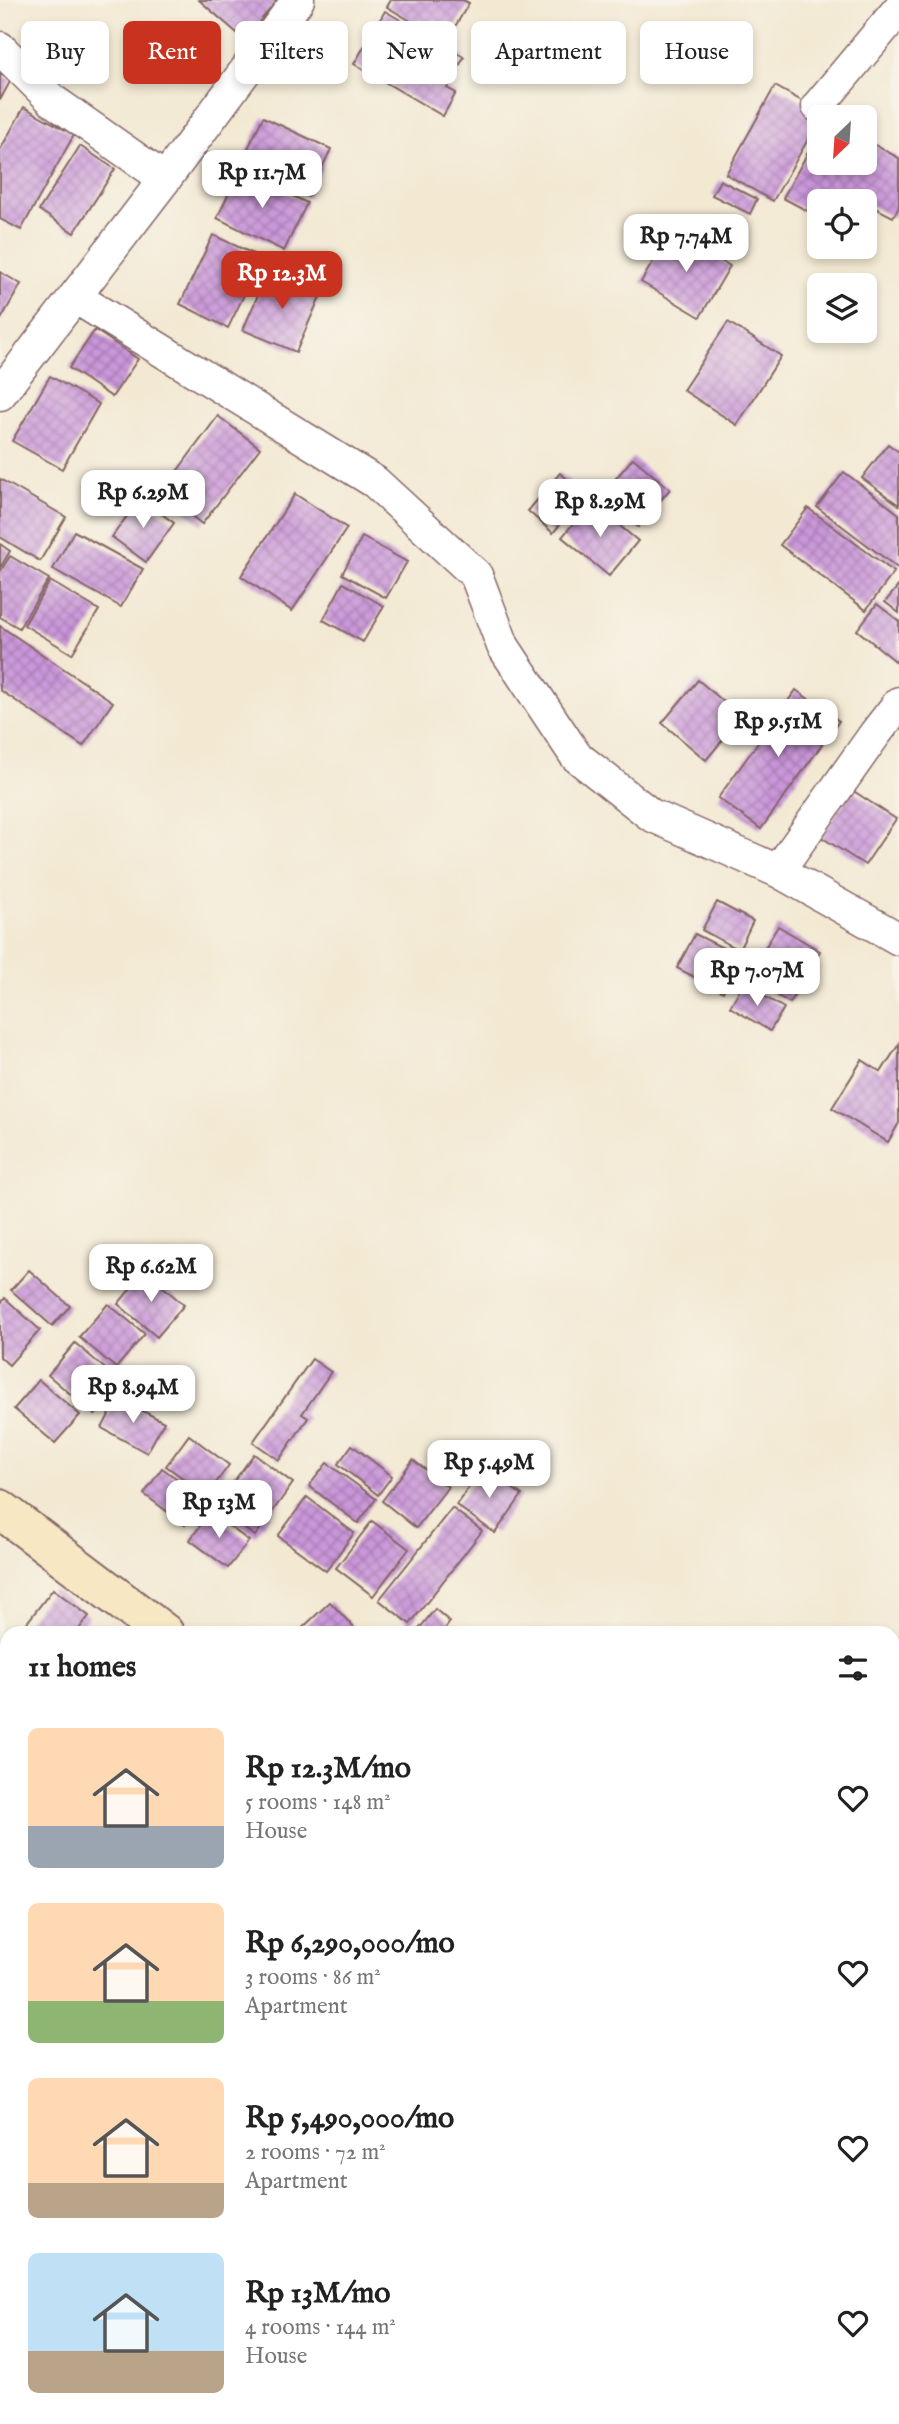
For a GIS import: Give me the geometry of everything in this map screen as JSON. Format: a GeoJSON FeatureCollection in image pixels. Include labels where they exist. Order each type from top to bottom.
{"type":"FeatureCollection","features":[{"type":"Feature","properties":{"kind":"main road"},"geometry":{"type":"LineString","coordinates":[[0,1510],[155,1626]]}},
{"type":"Feature","properties":{"kind":"street"},"geometry":{"type":"LineString","coordinates":[[0,394],[298,0]]}},
{"type":"Feature","properties":{"kind":"street"},"geometry":{"type":"LineString","coordinates":[[819,105],[899,9]]}},
{"type":"Feature","properties":{"kind":"street"},"geometry":{"type":"LineString","coordinates":[[0,47],[52,100],[165,178]]}},
{"type":"Feature","properties":{"kind":"street"},"geometry":{"type":"LineString","coordinates":[[75,297],[374,482],[476,575],[503,646],[576,756],[651,815],[778,871],[899,939]]}},
{"type":"Feature","properties":{"kind":"street"},"geometry":{"type":"LineString","coordinates":[[778,871],[899,703]]}},
{"type":"Feature","properties":{"kind":"building"},"geometry":{"type":"Polygon","coordinates":[[[199,0],[278,0],[260,21],[235,21],[235,31],[199,0]]]}},
{"type":"Feature","properties":{"kind":"building"},"geometry":{"type":"Polygon","coordinates":[[[391,0],[463,0],[469,3],[457,23],[457,21],[411,21],[387,7],[391,0]]]}},
{"type":"Feature","properties":{"kind":"building"},"geometry":{"type":"Polygon","coordinates":[[[385,11],[402,21],[379,21],[385,11]]]}},
{"type":"Feature","properties":{"kind":"building"},"geometry":{"type":"Polygon","coordinates":[[[362,50],[362,69],[354,64],[362,50]]]}},
{"type":"Feature","properties":{"kind":"building"},"geometry":{"type":"Polygon","coordinates":[[[457,53],[464,57],[457,70],[457,53]]]}},
{"type":"Feature","properties":{"kind":"building"},"geometry":{"type":"Polygon","coordinates":[[[0,74],[11,80],[0,100],[0,74]]]}},
{"type":"Feature","properties":{"kind":"building"},"geometry":{"type":"Polygon","coordinates":[[[388,84],[449,84],[447,88],[456,93],[443,116],[388,84]]]}},
{"type":"Feature","properties":{"kind":"building"},"geometry":{"type":"Polygon","coordinates":[[[775,86],[809,105],[807,141],[773,201],[726,174],[775,86]]]}},
{"type":"Feature","properties":{"kind":"building"},"geometry":{"type":"Polygon","coordinates":[[[24,107],[74,135],[21,230],[0,219],[0,150],[24,107]]]}},
{"type":"Feature","properties":{"kind":"building"},"geometry":{"type":"Polygon","coordinates":[[[263,117],[331,149],[308,197],[240,165],[263,117]]]}},
{"type":"Feature","properties":{"kind":"building"},"geometry":{"type":"Polygon","coordinates":[[[80,146],[115,169],[74,233],[39,210],[80,146]]]}},
{"type":"Feature","properties":{"kind":"building"},"geometry":{"type":"Polygon","coordinates":[[[877,146],[899,158],[899,207],[893,217],[877,209],[877,189],[807,189],[807,211],[783,198],[807,154],[807,175],[877,175],[877,146]]]}},
{"type":"Feature","properties":{"kind":"building"},"geometry":{"type":"Polygon","coordinates":[[[240,170],[307,203],[284,251],[217,218],[240,170]]]}},
{"type":"Feature","properties":{"kind":"building"},"geometry":{"type":"Polygon","coordinates":[[[720,180],[757,199],[750,214],[712,195],[720,180]]]}},
{"type":"Feature","properties":{"kind":"building"},"geometry":{"type":"Polygon","coordinates":[[[671,231],[730,266],[700,317],[641,282],[671,231]]]}},
{"type":"Feature","properties":{"kind":"building"},"geometry":{"type":"Polygon","coordinates":[[[213,235],[262,258],[228,328],[180,304],[213,235]]]}},
{"type":"Feature","properties":{"kind":"building"},"geometry":{"type":"Polygon","coordinates":[[[269,269],[322,292],[296,352],[243,330],[269,269]]]}},
{"type":"Feature","properties":{"kind":"building"},"geometry":{"type":"Polygon","coordinates":[[[0,272],[21,284],[0,321],[0,272]]]}},
{"type":"Feature","properties":{"kind":"building"},"geometry":{"type":"Polygon","coordinates":[[[728,322],[781,356],[737,425],[683,390],[728,322]]]}},
{"type":"Feature","properties":{"kind":"building"},"geometry":{"type":"Polygon","coordinates":[[[95,330],[138,359],[112,397],[69,368],[95,330]]]}},
{"type":"Feature","properties":{"kind":"building"},"geometry":{"type":"Polygon","coordinates":[[[50,376],[99,404],[62,469],[12,441],[50,376]]]}},
{"type":"Feature","properties":{"kind":"building"},"geometry":{"type":"Polygon","coordinates":[[[218,416],[260,448],[202,524],[161,493],[218,416]]]}},
{"type":"Feature","properties":{"kind":"building"},"geometry":{"type":"Polygon","coordinates":[[[888,444],[899,452],[899,505],[862,478],[888,444]]]}},
{"type":"Feature","properties":{"kind":"building"},"geometry":{"type":"Polygon","coordinates":[[[633,458],[670,489],[638,527],[601,496],[633,458]]]}},
{"type":"Feature","properties":{"kind":"building"},"geometry":{"type":"Polygon","coordinates":[[[844,472],[899,514],[899,569],[817,507],[844,472]]]}},
{"type":"Feature","properties":{"kind":"building"},"geometry":{"type":"Polygon","coordinates":[[[560,473],[585,494],[553,533],[528,511],[560,473]]]}},
{"type":"Feature","properties":{"kind":"building"},"geometry":{"type":"Polygon","coordinates":[[[0,479],[66,517],[40,561],[0,537],[0,479]]]}},
{"type":"Feature","properties":{"kind":"building"},"geometry":{"type":"Polygon","coordinates":[[[295,494],[347,528],[292,611],[241,576],[295,494]]]}},
{"type":"Feature","properties":{"kind":"building"},"geometry":{"type":"Polygon","coordinates":[[[140,498],[174,523],[146,562],[112,537],[140,498]]]}},
{"type":"Feature","properties":{"kind":"building"},"geometry":{"type":"Polygon","coordinates":[[[591,502],[638,541],[609,576],[562,537],[591,502]]]}},
{"type":"Feature","properties":{"kind":"building"},"geometry":{"type":"Polygon","coordinates":[[[808,508],[894,572],[866,610],[780,545],[808,508]]]}},
{"type":"Feature","properties":{"kind":"building"},"geometry":{"type":"Polygon","coordinates":[[[74,531],[143,569],[121,607],[53,569],[74,531]]]}},
{"type":"Feature","properties":{"kind":"building"},"geometry":{"type":"Polygon","coordinates":[[[362,537],[407,562],[386,598],[342,574],[362,537]]]}},
{"type":"Feature","properties":{"kind":"building"},"geometry":{"type":"Polygon","coordinates":[[[0,544],[10,551],[0,568],[0,544]]]}},
{"type":"Feature","properties":{"kind":"building"},"geometry":{"type":"Polygon","coordinates":[[[10,556],[49,579],[19,628],[0,617],[0,572],[10,556]]]}},
{"type":"Feature","properties":{"kind":"building"},"geometry":{"type":"Polygon","coordinates":[[[50,581],[99,610],[72,654],[24,625],[50,581]]]}},
{"type":"Feature","properties":{"kind":"building"},"geometry":{"type":"Polygon","coordinates":[[[343,583],[384,606],[363,642],[323,620],[343,583]]]}},
{"type":"Feature","properties":{"kind":"building"},"geometry":{"type":"Polygon","coordinates":[[[899,585],[899,613],[885,602],[899,585]]]}},
{"type":"Feature","properties":{"kind":"building"},"geometry":{"type":"Polygon","coordinates":[[[877,604],[899,621],[899,664],[857,630],[877,604]]]}},
{"type":"Feature","properties":{"kind":"building"},"geometry":{"type":"Polygon","coordinates":[[[0,626],[113,702],[83,746],[0,690],[0,626]]]}},
{"type":"Feature","properties":{"kind":"building"},"geometry":{"type":"Polygon","coordinates":[[[698,680],[742,717],[706,760],[662,723],[698,680]]]}},
{"type":"Feature","properties":{"kind":"building"},"geometry":{"type":"Polygon","coordinates":[[[796,690],[839,721],[761,829],[718,798],[796,690]]]}},
{"type":"Feature","properties":{"kind":"building"},"geometry":{"type":"Polygon","coordinates":[[[852,790],[896,819],[865,865],[821,837],[852,790]]]}},
{"type":"Feature","properties":{"kind":"building"},"geometry":{"type":"Polygon","coordinates":[[[717,902],[753,921],[739,950],[702,930],[717,902]]]}},
{"type":"Feature","properties":{"kind":"building"},"geometry":{"type":"Polygon","coordinates":[[[778,926],[820,951],[790,1003],[747,978],[778,926]]]}},
{"type":"Feature","properties":{"kind":"building"},"geometry":{"type":"Polygon","coordinates":[[[695,934],[741,957],[723,992],[677,968],[695,934]]]}},
{"type":"Feature","properties":{"kind":"building"},"geometry":{"type":"Polygon","coordinates":[[[743,984],[784,1008],[770,1031],[730,1007],[743,984]]]}},
{"type":"Feature","properties":{"kind":"building"},"geometry":{"type":"Polygon","coordinates":[[[899,1044],[899,1123],[888,1142],[832,1108],[862,1060],[881,1072],[899,1044]]]}},
{"type":"Feature","properties":{"kind":"building"},"geometry":{"type":"Polygon","coordinates":[[[29,1270],[70,1306],[52,1326],[11,1290],[29,1270]]]}},
{"type":"Feature","properties":{"kind":"building"},"geometry":{"type":"Polygon","coordinates":[[[145,1271],[184,1305],[157,1337],[118,1304],[145,1271]]]}},
{"type":"Feature","properties":{"kind":"building"},"geometry":{"type":"Polygon","coordinates":[[[5,1298],[40,1330],[9,1365],[0,1357],[0,1304],[5,1298]]]}},
{"type":"Feature","properties":{"kind":"building"},"geometry":{"type":"Polygon","coordinates":[[[108,1304],[145,1334],[116,1368],[79,1337],[108,1304]]]}},
{"type":"Feature","properties":{"kind":"building"},"geometry":{"type":"Polygon","coordinates":[[[75,1343],[122,1383],[95,1415],[48,1375],[75,1343]]]}},
{"type":"Feature","properties":{"kind":"building"},"geometry":{"type":"Polygon","coordinates":[[[312,1359],[331,1372],[302,1414],[308,1418],[279,1460],[253,1442],[312,1359]]]}},
{"type":"Feature","properties":{"kind":"building"},"geometry":{"type":"Polygon","coordinates":[[[39,1380],[80,1415],[55,1443],[14,1409],[39,1380]]]}},
{"type":"Feature","properties":{"kind":"building"},"geometry":{"type":"Polygon","coordinates":[[[118,1398],[164,1422],[147,1453],[102,1428],[118,1398]]]}},
{"type":"Feature","properties":{"kind":"building"},"geometry":{"type":"Polygon","coordinates":[[[189,1435],[229,1465],[207,1495],[166,1466],[189,1435]]]}},
{"type":"Feature","properties":{"kind":"building"},"geometry":{"type":"Polygon","coordinates":[[[352,1445],[392,1476],[378,1495],[338,1464],[352,1445]]]}},
{"type":"Feature","properties":{"kind":"building"},"geometry":{"type":"Polygon","coordinates":[[[254,1454],[293,1483],[255,1536],[215,1507],[254,1454]]]}},
{"type":"Feature","properties":{"kind":"building"},"geometry":{"type":"Polygon","coordinates":[[[413,1460],[448,1487],[416,1528],[382,1501],[413,1460]]]}},
{"type":"Feature","properties":{"kind":"building"},"geometry":{"type":"Polygon","coordinates":[[[327,1463],[376,1499],[358,1523],[309,1486],[327,1463]]]}},
{"type":"Feature","properties":{"kind":"building"},"geometry":{"type":"Polygon","coordinates":[[[162,1468],[204,1498],[185,1525],[144,1494],[162,1468]]]}},
{"type":"Feature","properties":{"kind":"building"},"geometry":{"type":"Polygon","coordinates":[[[483,1468],[522,1495],[495,1533],[456,1505],[483,1468]]]}},
{"type":"Feature","properties":{"kind":"building"},"geometry":{"type":"Polygon","coordinates":[[[307,1497],[354,1533],[326,1571],[278,1536],[307,1497]]]}},
{"type":"Feature","properties":{"kind":"building"},"geometry":{"type":"Polygon","coordinates":[[[452,1508],[482,1531],[410,1624],[379,1600],[452,1508]]]}},
{"type":"Feature","properties":{"kind":"building"},"geometry":{"type":"Polygon","coordinates":[[[210,1512],[249,1541],[228,1568],[190,1540],[210,1512]]]}},
{"type":"Feature","properties":{"kind":"building"},"geometry":{"type":"Polygon","coordinates":[[[372,1521],[409,1549],[373,1596],[336,1568],[372,1521]]]}},
{"type":"Feature","properties":{"kind":"building"},"geometry":{"type":"Polygon","coordinates":[[[53,1589],[89,1616],[81,1626],[24,1626],[53,1589]]]}},
{"type":"Feature","properties":{"kind":"building"},"geometry":{"type":"Polygon","coordinates":[[[330,1602],[352,1626],[304,1626],[330,1602]]]}},
{"type":"Feature","properties":{"kind":"building"},"geometry":{"type":"Polygon","coordinates":[[[435,1609],[450,1622],[447,1626],[422,1626],[435,1609]]]}}]}
